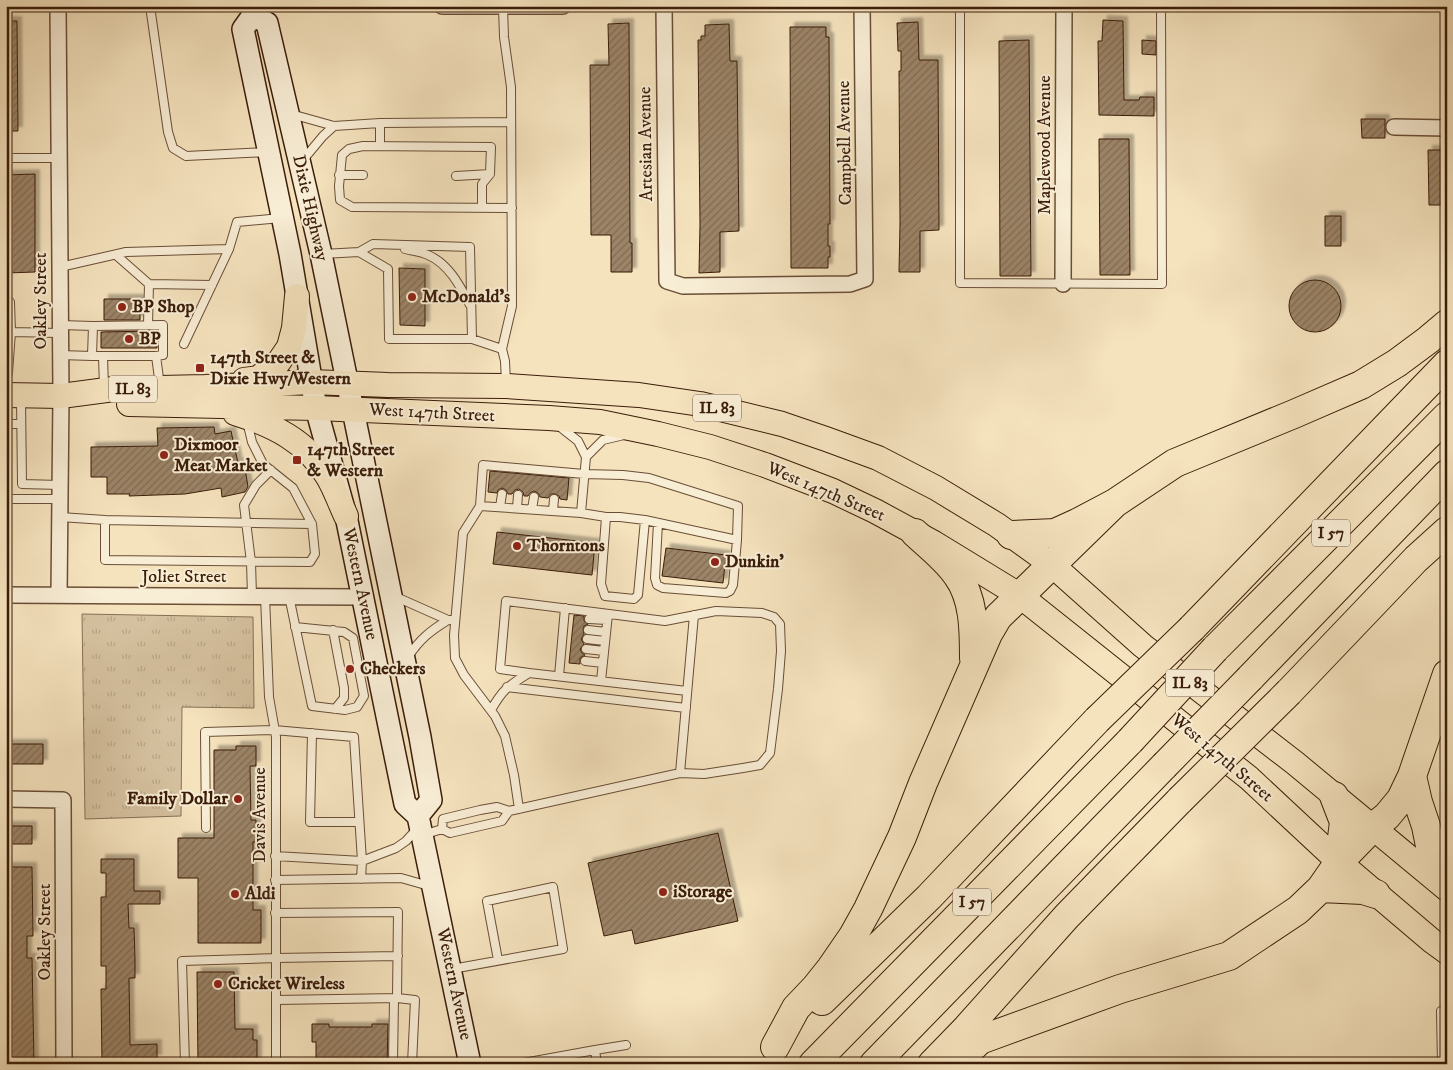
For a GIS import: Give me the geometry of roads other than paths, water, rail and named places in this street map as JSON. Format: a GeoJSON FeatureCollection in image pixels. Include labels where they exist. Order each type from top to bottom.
{"type":"FeatureCollection","features":[{"type":"Feature","properties":{"kind":"highway"},"geometry":{"type":"LineString","coordinates":[[1011,535],[1055,533],[1077,523],[1115,503],[1175,463],[1361,385],[1397,363],[1447,324]]}},
{"type":"Feature","properties":{"kind":"highway"},"geometry":{"type":"LineString","coordinates":[[768,1056],[929,897],[1097,720],[1192,628],[1447,364]]}},
{"type":"Feature","properties":{"kind":"highway","name":"I 57"},"geometry":{"type":"LineString","coordinates":[[813,1064],[1130,741],[1215,650],[1447,416]]}},
{"type":"Feature","properties":{"kind":"highway","name":"I 57"},"geometry":{"type":"LineString","coordinates":[[874,1064],[1447,474]]}},
{"type":"Feature","properties":{"kind":"highway"},"geometry":{"type":"LineString","coordinates":[[768,1056],[796,1008],[831,968],[853,936],[868,909],[902,837],[973,666],[998,617],[1115,503]]}},
{"type":"Feature","properties":{"kind":"highway"},"geometry":{"type":"LineString","coordinates":[[932,1064],[1068,916],[1180,800],[1289,692],[1416,559],[1447,530]]}},
{"type":"Feature","properties":{"kind":"highway"},"geometry":{"type":"LineString","coordinates":[[916,533],[957,574],[965,587],[972,614],[973,666]]}},
{"type":"Feature","properties":{"kind":"highway"},"geometry":{"type":"LineString","coordinates":[[955,1064],[980,1040],[1120,989],[1229,956],[1298,910],[1321,888],[1339,862],[1372,828],[1387,816],[1401,799],[1412,776],[1447,674]]}},
{"type":"Feature","properties":{"kind":"highway"},"geometry":{"type":"LineString","coordinates":[[1412,776],[1431,851],[1447,874]]}},
{"type":"Feature","properties":{"kind":"highway"},"geometry":{"type":"LineString","coordinates":[[1334,796],[1344,822],[1339,862]]}},
{"type":"Feature","properties":{"kind":"highway"},"geometry":{"type":"LineString","coordinates":[[1321,888],[1362,890],[1376,894]]}},
{"type":"Feature","properties":{"kind":"main road","name":"Dixie Highway"},"geometry":{"type":"LineString","coordinates":[[316,408],[283,218],[244,29],[252,10],[267,23],[321,254],[352,410]]}},
{"type":"Feature","properties":{"kind":"main road"},"geometry":{"type":"LineString","coordinates":[[205,396],[258,378],[278,363],[289,348],[294,328],[297,296]]}},
{"type":"Feature","properties":{"kind":"main road","name":"West 147th Street"},"geometry":{"type":"LineString","coordinates":[[60,396],[87,402],[205,396],[311,382],[506,386],[639,395],[700,404],[782,424],[878,458],[936,488],[997,525],[1051,564],[1143,646],[1295,763],[1447,890]]}},
{"type":"Feature","properties":{"kind":"main road","name":"West 147th Street"},"geometry":{"type":"LineString","coordinates":[[14,395],[60,396],[104,390],[161,388],[205,396],[316,408],[600,422],[710,447],[766,465],[834,491],[916,533],[1019,595],[1249,778],[1339,862],[1447,952]]}},
{"type":"Feature","properties":{"kind":"main road"},"geometry":{"type":"LineString","coordinates":[[205,396],[246,417],[268,424],[295,440],[315,459],[328,477],[346,516]]}},
{"type":"Feature","properties":{"kind":"main road","name":"Western Avenue"},"geometry":{"type":"LineString","coordinates":[[316,408],[346,516],[361,597],[405,804],[425,827]]}},
{"type":"Feature","properties":{"kind":"main road","name":"Western Avenue"},"geometry":{"type":"LineString","coordinates":[[352,410],[405,663],[431,800],[425,827],[434,887],[470,1064]]}},
{"type":"Feature","properties":{"kind":"street","name":"Oakley Street"},"geometry":{"type":"LineString","coordinates":[[58,6],[60,267],[59,595]]}},
{"type":"Feature","properties":{"kind":"street"},"geometry":{"type":"LineString","coordinates":[[442,6],[563,6]]}},
{"type":"Feature","properties":{"kind":"street","name":"Artesian Avenue"},"geometry":{"type":"LineString","coordinates":[[664,6],[667,281],[683,286],[850,284],[865,279]]}},
{"type":"Feature","properties":{"kind":"street","name":"Campbell Avenue"},"geometry":{"type":"LineString","coordinates":[[862,6],[865,279]]}},
{"type":"Feature","properties":{"kind":"street","name":"Maplewood Avenue"},"geometry":{"type":"LineString","coordinates":[[1063,284],[1064,6]]}},
{"type":"Feature","properties":{"kind":"street"},"geometry":{"type":"LineString","coordinates":[[1394,128],[1447,128]]}},
{"type":"Feature","properties":{"kind":"street","name":"Joliet Street"},"geometry":{"type":"LineString","coordinates":[[6,595],[361,597]]}},
{"type":"Feature","properties":{"kind":"street","name":"Oakley Street"},"geometry":{"type":"LineString","coordinates":[[6,800],[63,800],[64,1064]]}},
{"type":"Feature","properties":{"kind":"lane"},"geometry":{"type":"LineString","coordinates":[[150,6],[168,132],[173,148],[186,156],[270,152]]}},
{"type":"Feature","properties":{"kind":"lane"},"geometry":{"type":"LineString","coordinates":[[503,6],[504,37],[511,87],[512,208],[512,306],[502,349],[506,361],[506,386]]}},
{"type":"Feature","properties":{"kind":"lane"},"geometry":{"type":"LineString","coordinates":[[960,6],[960,283],[1162,284],[1161,6]]}},
{"type":"Feature","properties":{"kind":"lane"},"geometry":{"type":"LineString","coordinates":[[288,114],[334,126],[380,123],[511,122]]}},
{"type":"Feature","properties":{"kind":"lane"},"geometry":{"type":"LineString","coordinates":[[380,123],[380,146]]}},
{"type":"Feature","properties":{"kind":"lane"},"geometry":{"type":"LineString","coordinates":[[300,164],[316,143],[334,126]]}},
{"type":"Feature","properties":{"kind":"lane"},"geometry":{"type":"LineString","coordinates":[[482,208],[482,184],[490,174],[491,147],[363,146],[349,149],[342,156],[339,175],[340,200],[352,207],[482,208],[512,208]]}},
{"type":"Feature","properties":{"kind":"lane"},"geometry":{"type":"LineString","coordinates":[[6,158],[59,158]]}},
{"type":"Feature","properties":{"kind":"lane"},"geometry":{"type":"LineString","coordinates":[[456,176],[490,174]]}},
{"type":"Feature","properties":{"kind":"lane"},"geometry":{"type":"LineString","coordinates":[[339,175],[363,175]]}},
{"type":"Feature","properties":{"kind":"lane"},"geometry":{"type":"LineString","coordinates":[[184,344],[229,249],[237,222],[283,218]]}},
{"type":"Feature","properties":{"kind":"lane"},"geometry":{"type":"LineString","coordinates":[[321,254],[359,252],[373,244],[470,247],[472,339]]}},
{"type":"Feature","properties":{"kind":"lane"},"geometry":{"type":"LineString","coordinates":[[391,245],[429,255],[446,267],[459,283],[471,307]]}},
{"type":"Feature","properties":{"kind":"lane"},"geometry":{"type":"LineString","coordinates":[[60,267],[126,252],[229,249]]}},
{"type":"Feature","properties":{"kind":"lane"},"geometry":{"type":"LineString","coordinates":[[359,252],[388,268],[389,339],[472,339],[502,349]]}},
{"type":"Feature","properties":{"kind":"lane"},"geometry":{"type":"LineString","coordinates":[[116,255],[148,284],[212,285]]}},
{"type":"Feature","properties":{"kind":"lane"},"geometry":{"type":"LineString","coordinates":[[148,284],[148,325]]}},
{"type":"Feature","properties":{"kind":"lane"},"geometry":{"type":"LineString","coordinates":[[6,302],[10,302],[8,373],[6,373]]}},
{"type":"Feature","properties":{"kind":"lane"},"geometry":{"type":"LineString","coordinates":[[8,332],[93,326],[138,328],[148,325],[163,325],[163,355],[156,356],[138,352],[116,352],[103,356],[60,355]]}},
{"type":"Feature","properties":{"kind":"lane"},"geometry":{"type":"LineString","coordinates":[[92,356],[93,326]]}},
{"type":"Feature","properties":{"kind":"lane"},"geometry":{"type":"LineString","coordinates":[[103,356],[104,390]]}},
{"type":"Feature","properties":{"kind":"lane"},"geometry":{"type":"LineString","coordinates":[[156,356],[161,388]]}},
{"type":"Feature","properties":{"kind":"lane"},"geometry":{"type":"LineString","coordinates":[[14,395],[21,424],[22,484],[60,492]]}},
{"type":"Feature","properties":{"kind":"lane"},"geometry":{"type":"LineString","coordinates":[[105,520],[105,560],[310,562],[315,554],[312,524],[293,488],[263,464],[252,442],[246,417]]}},
{"type":"Feature","properties":{"kind":"lane"},"geometry":{"type":"LineString","coordinates":[[549,418],[578,441],[586,457],[581,513]]}},
{"type":"Feature","properties":{"kind":"lane"},"geometry":{"type":"LineString","coordinates":[[6,424],[21,424]]}},
{"type":"Feature","properties":{"kind":"lane"},"geometry":{"type":"LineString","coordinates":[[586,457],[603,440],[642,431]]}},
{"type":"Feature","properties":{"kind":"lane"},"geometry":{"type":"LineString","coordinates":[[519,809],[506,736],[491,710],[464,675],[455,658],[452,620],[463,534],[480,506],[483,464],[504,469],[556,474],[623,475],[649,478],[738,506],[733,585],[730,592],[726,594],[663,588],[657,585],[655,578],[658,523]]}},
{"type":"Feature","properties":{"kind":"lane","name":"Davis Avenue"},"geometry":{"type":"LineString","coordinates":[[271,470],[256,485],[244,505],[251,562],[258,596],[269,698],[276,737],[276,1064]]}},
{"type":"Feature","properties":{"kind":"lane"},"geometry":{"type":"LineString","coordinates":[[6,499],[60,492]]}},
{"type":"Feature","properties":{"kind":"lane"},"geometry":{"type":"LineString","coordinates":[[500,507],[502,494]]}},
{"type":"Feature","properties":{"kind":"lane"},"geometry":{"type":"LineString","coordinates":[[516,508],[518,495]]}},
{"type":"Feature","properties":{"kind":"lane"},"geometry":{"type":"LineString","coordinates":[[532,510],[534,497]]}},
{"type":"Feature","properties":{"kind":"lane"},"geometry":{"type":"LineString","coordinates":[[553,511],[554,499]]}},
{"type":"Feature","properties":{"kind":"lane"},"geometry":{"type":"LineString","coordinates":[[480,506],[581,513],[645,520],[737,540]]}},
{"type":"Feature","properties":{"kind":"lane"},"geometry":{"type":"LineString","coordinates":[[60,517],[105,520],[312,524]]}},
{"type":"Feature","properties":{"kind":"lane"},"geometry":{"type":"LineString","coordinates":[[606,517],[602,591],[605,596],[634,599],[638,595],[645,520]]}},
{"type":"Feature","properties":{"kind":"lane"},"geometry":{"type":"LineString","coordinates":[[390,594],[452,620]]}},
{"type":"Feature","properties":{"kind":"lane"},"geometry":{"type":"LineString","coordinates":[[6,595],[6,614]]}},
{"type":"Feature","properties":{"kind":"lane"},"geometry":{"type":"LineString","coordinates":[[289,596],[295,627],[312,706],[345,710],[357,707],[364,696],[353,638],[344,632],[295,627]]}},
{"type":"Feature","properties":{"kind":"lane"},"geometry":{"type":"LineString","coordinates":[[275,856],[362,862],[396,848],[425,827],[451,817],[497,807],[509,811],[680,773],[704,774],[731,771],[760,764],[770,753],[778,689],[780,650],[780,624],[774,617],[762,613],[716,611],[665,621],[565,612],[506,601],[500,670],[687,691]]}},
{"type":"Feature","properties":{"kind":"lane"},"geometry":{"type":"LineString","coordinates":[[565,612],[574,617]]}},
{"type":"Feature","properties":{"kind":"lane"},"geometry":{"type":"LineString","coordinates":[[559,676],[565,612]]}},
{"type":"Feature","properties":{"kind":"lane"},"geometry":{"type":"LineString","coordinates":[[680,773],[694,615]]}},
{"type":"Feature","properties":{"kind":"lane"},"geometry":{"type":"LineString","coordinates":[[589,619],[608,617]]}},
{"type":"Feature","properties":{"kind":"lane"},"geometry":{"type":"LineString","coordinates":[[601,681],[608,617]]}},
{"type":"Feature","properties":{"kind":"lane"},"geometry":{"type":"LineString","coordinates":[[405,663],[417,644],[431,630],[452,620]]}},
{"type":"Feature","properties":{"kind":"lane"},"geometry":{"type":"LineString","coordinates":[[564,627],[572,628]]}},
{"type":"Feature","properties":{"kind":"lane"},"geometry":{"type":"LineString","coordinates":[[333,630],[344,693],[344,698],[335,709]]}},
{"type":"Feature","properties":{"kind":"lane"},"geometry":{"type":"LineString","coordinates":[[588,630],[606,632]]}},
{"type":"Feature","properties":{"kind":"lane"},"geometry":{"type":"LineString","coordinates":[[562,637],[572,638]]}},
{"type":"Feature","properties":{"kind":"lane"},"geometry":{"type":"LineString","coordinates":[[587,639],[605,641]]}},
{"type":"Feature","properties":{"kind":"lane"},"geometry":{"type":"LineString","coordinates":[[562,647],[570,648]]}},
{"type":"Feature","properties":{"kind":"lane"},"geometry":{"type":"LineString","coordinates":[[586,649],[604,651]]}},
{"type":"Feature","properties":{"kind":"lane"},"geometry":{"type":"LineString","coordinates":[[560,659],[569,660]]}},
{"type":"Feature","properties":{"kind":"lane"},"geometry":{"type":"LineString","coordinates":[[584,661],[603,663]]}},
{"type":"Feature","properties":{"kind":"lane"},"geometry":{"type":"LineString","coordinates":[[491,710],[507,687],[529,673]]}},
{"type":"Feature","properties":{"kind":"lane"},"geometry":{"type":"LineString","coordinates":[[507,687],[686,708]]}},
{"type":"Feature","properties":{"kind":"lane"},"geometry":{"type":"LineString","coordinates":[[206,828],[205,732],[274,730],[354,736],[362,862],[361,879]]}},
{"type":"Feature","properties":{"kind":"lane"},"geometry":{"type":"LineString","coordinates":[[312,733],[310,822],[359,822]]}},
{"type":"Feature","properties":{"kind":"lane"},"geometry":{"type":"LineString","coordinates":[[425,827],[450,833],[502,821],[509,811]]}},
{"type":"Feature","properties":{"kind":"lane"},"geometry":{"type":"LineString","coordinates":[[275,880],[401,878],[434,887]]}},
{"type":"Feature","properties":{"kind":"lane"},"geometry":{"type":"LineString","coordinates":[[450,969],[563,949],[553,887],[488,901],[498,960]]}},
{"type":"Feature","properties":{"kind":"lane"},"geometry":{"type":"LineString","coordinates":[[275,913],[398,912],[393,1064]]}},
{"type":"Feature","properties":{"kind":"lane"},"geometry":{"type":"LineString","coordinates":[[185,1064],[182,961],[398,956]]}},
{"type":"Feature","properties":{"kind":"lane"},"geometry":{"type":"LineString","coordinates":[[276,1000],[396,998],[415,1000],[412,1064]]}},
{"type":"Feature","properties":{"kind":"lane"},"geometry":{"type":"LineString","coordinates":[[1442,1064],[1441,1011],[1447,1014]]}},
{"type":"Feature","properties":{"kind":"lane"},"geometry":{"type":"LineString","coordinates":[[518,1064],[626,1045]]}},
{"type":"Feature","properties":{"kind":"lane"},"geometry":{"type":"LineString","coordinates":[[595,1050],[597,1064]]}},
{"type":"Feature","properties":{"kind":"place","name":"McDonald's"},"geometry":{"type":"Point","coordinates":[412,297]}},
{"type":"Feature","properties":{"kind":"place","name":"BP Shop"},"geometry":{"type":"Point","coordinates":[122,307]}},
{"type":"Feature","properties":{"kind":"place","name":"BP"},"geometry":{"type":"Point","coordinates":[129,339]}},
{"type":"Feature","properties":{"kind":"place","name":"147th Street & Dixie Hwy/Western"},"geometry":{"type":"Point","coordinates":[200,368]}},
{"type":"Feature","properties":{"kind":"place","name":"Dixmoor Meat Market"},"geometry":{"type":"Point","coordinates":[164,455]}},
{"type":"Feature","properties":{"kind":"place","name":"147th Street & Western"},"geometry":{"type":"Point","coordinates":[297,460]}},
{"type":"Feature","properties":{"kind":"place","name":"Thorntons"},"geometry":{"type":"Point","coordinates":[517,546]}},
{"type":"Feature","properties":{"kind":"place","name":"Dunkin'"},"geometry":{"type":"Point","coordinates":[715,562]}},
{"type":"Feature","properties":{"kind":"place","name":"Checkers"},"geometry":{"type":"Point","coordinates":[350,669]}},
{"type":"Feature","properties":{"kind":"place","name":"Family Dollar"},"geometry":{"type":"Point","coordinates":[238,799]}},
{"type":"Feature","properties":{"kind":"place","name":"iStorage"},"geometry":{"type":"Point","coordinates":[663,892]}},
{"type":"Feature","properties":{"kind":"place","name":"Aldi"},"geometry":{"type":"Point","coordinates":[235,894]}},
{"type":"Feature","properties":{"kind":"place","name":"Cricket Wireless"},"geometry":{"type":"Point","coordinates":[218,984]}}]}
